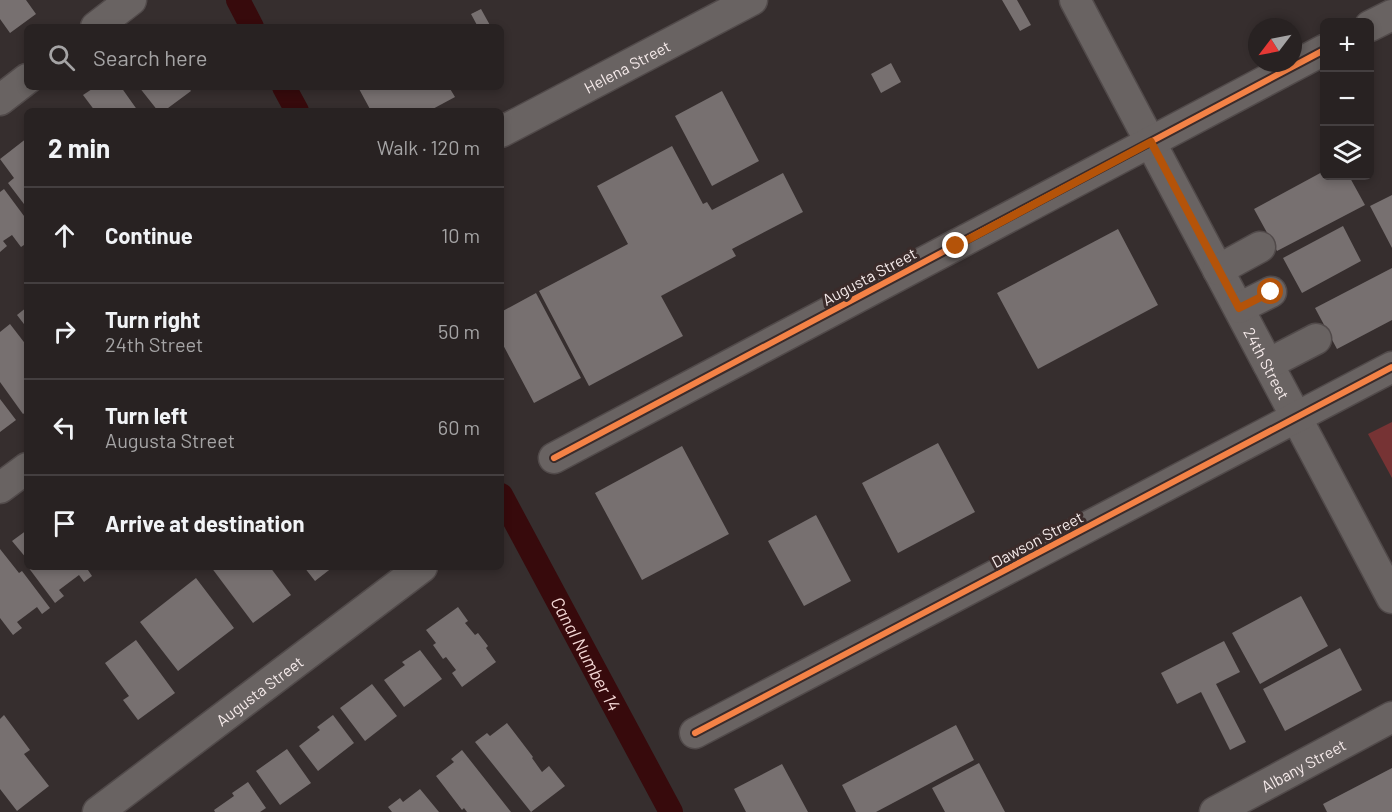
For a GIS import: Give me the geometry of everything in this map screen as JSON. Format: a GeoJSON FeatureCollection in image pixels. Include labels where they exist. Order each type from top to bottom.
{"type":"FeatureCollection","features":[{"type":"Feature","properties":{"kind":"street"},"geometry":{"type":"LineString","coordinates":[[100,24],[131,0]]}},
{"type":"Feature","properties":{"kind":"street","name":"Helena Street"},"geometry":{"type":"LineString","coordinates":[[504,130],[752,0]]}},
{"type":"Feature","properties":{"kind":"street","name":"24th Street"},"geometry":{"type":"LineString","coordinates":[[1075,0],[1392,598]]}},
{"type":"Feature","properties":{"kind":"street"},"geometry":{"type":"LineString","coordinates":[[1374,24],[1392,15]]}},
{"type":"Feature","properties":{"kind":"street","name":"Augusta Street"},"geometry":{"type":"LineString","coordinates":[[554,458],[1320,52]]}},
{"type":"Feature","properties":{"kind":"street"},"geometry":{"type":"LineString","coordinates":[[0,100],[24,81]]}},
{"type":"Feature","properties":{"kind":"street"},"geometry":{"type":"LineString","coordinates":[[1218,270],[1260,247]]}},
{"type":"Feature","properties":{"kind":"street"},"geometry":{"type":"LineString","coordinates":[[1239,308],[1271,292]]}},
{"type":"Feature","properties":{"kind":"street"},"geometry":{"type":"LineString","coordinates":[[1268,364],[1316,339]]}},
{"type":"Feature","properties":{"kind":"street","name":"Dawson Street"},"geometry":{"type":"LineString","coordinates":[[695,733],[1392,367]]}},
{"type":"Feature","properties":{"kind":"street"},"geometry":{"type":"LineString","coordinates":[[0,488],[24,470]]}},
{"type":"Feature","properties":{"kind":"street","name":"Augusta Street"},"geometry":{"type":"LineString","coordinates":[[98,812],[418,570]]}},
{"type":"Feature","properties":{"kind":"street","name":"Albany Street"},"geometry":{"type":"LineString","coordinates":[[1215,812],[1392,717]]}},
{"type":"Feature","properties":{"kind":"shaded area"},"geometry":{"type":"Polygon","coordinates":[[[1392,422],[1392,478],[1368,434],[1392,422]]]}},
{"type":"Feature","properties":{"kind":"building"},"geometry":{"type":"Polygon","coordinates":[[[0,0],[26,0],[36,14],[10,33],[0,19],[0,0]]]}},
{"type":"Feature","properties":{"kind":"building"},"geometry":{"type":"Polygon","coordinates":[[[1002,0],[1017,0],[1031,25],[1020,31],[1002,0]]]}},
{"type":"Feature","properties":{"kind":"building"},"geometry":{"type":"Polygon","coordinates":[[[481,9],[489,24],[476,24],[471,14],[481,9]]]}},
{"type":"Feature","properties":{"kind":"building"},"geometry":{"type":"Polygon","coordinates":[[[891,63],[901,82],[881,93],[871,74],[891,63]]]}},
{"type":"Feature","properties":{"kind":"building"},"geometry":{"type":"Polygon","coordinates":[[[90,90],[123,90],[136,108],[93,108],[83,95],[90,90]]]}},
{"type":"Feature","properties":{"kind":"building"},"geometry":{"type":"Polygon","coordinates":[[[141,90],[191,91],[168,108],[156,108],[141,90]]]}},
{"type":"Feature","properties":{"kind":"building"},"geometry":{"type":"Polygon","coordinates":[[[360,90],[451,90],[455,97],[435,108],[369,108],[360,90]]]}},
{"type":"Feature","properties":{"kind":"building"},"geometry":{"type":"Polygon","coordinates":[[[722,91],[759,161],[712,186],[675,116],[722,91]]]}},
{"type":"Feature","properties":{"kind":"building"},"geometry":{"type":"Polygon","coordinates":[[[24,140],[24,204],[8,183],[14,178],[0,159],[24,140]]]}},
{"type":"Feature","properties":{"kind":"building"},"geometry":{"type":"Polygon","coordinates":[[[672,146],[703,204],[707,202],[712,210],[783,173],[803,212],[732,249],[736,256],[661,296],[683,336],[589,386],[539,291],[628,244],[597,186],[672,146]]]}},
{"type":"Feature","properties":{"kind":"building"},"geometry":{"type":"Polygon","coordinates":[[[1320,173],[1320,180],[1351,180],[1365,205],[1277,251],[1254,209],[1320,173]]]}},
{"type":"Feature","properties":{"kind":"building"},"geometry":{"type":"Polygon","coordinates":[[[4,189],[24,216],[24,245],[21,247],[12,235],[3,241],[7,246],[0,252],[0,192],[4,189]]]}},
{"type":"Feature","properties":{"kind":"building"},"geometry":{"type":"Polygon","coordinates":[[[1392,195],[1392,248],[1370,206],[1392,195]]]}},
{"type":"Feature","properties":{"kind":"building"},"geometry":{"type":"Polygon","coordinates":[[[1343,226],[1361,261],[1302,293],[1283,258],[1343,226]]]}},
{"type":"Feature","properties":{"kind":"building"},"geometry":{"type":"Polygon","coordinates":[[[1118,229],[1158,305],[1038,369],[997,293],[1118,229]]]}},
{"type":"Feature","properties":{"kind":"building"},"geometry":{"type":"Polygon","coordinates":[[[1392,268],[1392,320],[1337,349],[1315,308],[1392,268]]]}},
{"type":"Feature","properties":{"kind":"building"},"geometry":{"type":"Polygon","coordinates":[[[536,293],[581,378],[534,403],[504,347],[504,310],[536,293]]]}},
{"type":"Feature","properties":{"kind":"building"},"geometry":{"type":"Polygon","coordinates":[[[24,309],[24,324],[17,315],[24,309]]]}},
{"type":"Feature","properties":{"kind":"building"},"geometry":{"type":"Polygon","coordinates":[[[10,324],[24,342],[23,414],[0,382],[0,332],[10,324]]]}},
{"type":"Feature","properties":{"kind":"building"},"geometry":{"type":"Polygon","coordinates":[[[0,399],[16,420],[0,432],[0,399]]]}},
{"type":"Feature","properties":{"kind":"building"},"geometry":{"type":"Polygon","coordinates":[[[938,443],[975,512],[898,553],[862,483],[938,443]]]}},
{"type":"Feature","properties":{"kind":"building"},"geometry":{"type":"Polygon","coordinates":[[[682,446],[729,534],[642,580],[595,493],[682,446]]]}},
{"type":"Feature","properties":{"kind":"building"},"geometry":{"type":"Polygon","coordinates":[[[816,515],[851,581],[804,606],[768,541],[816,515]]]}},
{"type":"Feature","properties":{"kind":"building"},"geometry":{"type":"Polygon","coordinates":[[[24,532],[24,555],[12,541],[24,532]]]}},
{"type":"Feature","properties":{"kind":"building"},"geometry":{"type":"Polygon","coordinates":[[[0,549],[19,573],[22,571],[50,608],[42,614],[37,607],[17,622],[22,628],[13,635],[0,618],[0,549]]]}},
{"type":"Feature","properties":{"kind":"building"},"geometry":{"type":"Polygon","coordinates":[[[30,570],[88,570],[92,576],[84,582],[79,575],[59,590],[64,596],[55,603],[30,570]]]}},
{"type":"Feature","properties":{"kind":"building"},"geometry":{"type":"Polygon","coordinates":[[[213,570],[272,570],[291,595],[253,623],[213,570]]]}},
{"type":"Feature","properties":{"kind":"building"},"geometry":{"type":"Polygon","coordinates":[[[306,570],[329,570],[315,581],[306,570]]]}},
{"type":"Feature","properties":{"kind":"building"},"geometry":{"type":"Polygon","coordinates":[[[196,578],[234,628],[178,671],[140,622],[196,578]]]}},
{"type":"Feature","properties":{"kind":"building"},"geometry":{"type":"Polygon","coordinates":[[[1301,596],[1328,646],[1260,684],[1232,633],[1301,596]]]}},
{"type":"Feature","properties":{"kind":"building"},"geometry":{"type":"Polygon","coordinates":[[[458,607],[468,621],[465,623],[475,635],[478,633],[496,662],[462,687],[452,673],[456,670],[446,657],[443,659],[433,645],[436,643],[426,630],[458,607]]]}},
{"type":"Feature","properties":{"kind":"building"},"geometry":{"type":"Polygon","coordinates":[[[136,640],[175,693],[138,720],[123,700],[129,696],[105,663],[136,640]]]}},
{"type":"Feature","properties":{"kind":"building"},"geometry":{"type":"Polygon","coordinates":[[[1224,641],[1240,672],[1216,684],[1246,742],[1230,750],[1201,692],[1177,704],[1161,673],[1224,641]]]}},
{"type":"Feature","properties":{"kind":"building"},"geometry":{"type":"Polygon","coordinates":[[[1340,648],[1362,690],[1285,731],[1263,689],[1340,648]]]}},
{"type":"Feature","properties":{"kind":"building"},"geometry":{"type":"Polygon","coordinates":[[[420,650],[442,679],[404,707],[384,680],[405,665],[402,662],[420,650]]]}},
{"type":"Feature","properties":{"kind":"building"},"geometry":{"type":"Polygon","coordinates":[[[372,684],[397,716],[365,741],[340,708],[372,684]]]}},
{"type":"Feature","properties":{"kind":"building"},"geometry":{"type":"Polygon","coordinates":[[[4,715],[30,750],[24,754],[49,786],[17,811],[0,789],[0,719],[4,715]]]}},
{"type":"Feature","properties":{"kind":"building"},"geometry":{"type":"Polygon","coordinates":[[[333,715],[354,743],[318,771],[299,746],[320,730],[317,727],[333,715]]]}},
{"type":"Feature","properties":{"kind":"building"},"geometry":{"type":"Polygon","coordinates":[[[507,723],[542,772],[549,766],[565,786],[531,812],[475,742],[487,733],[490,736],[507,723]]]}},
{"type":"Feature","properties":{"kind":"building"},"geometry":{"type":"Polygon","coordinates":[[[956,725],[974,760],[876,812],[856,812],[842,785],[956,725]]]}},
{"type":"Feature","properties":{"kind":"building"},"geometry":{"type":"Polygon","coordinates":[[[287,749],[311,783],[280,805],[256,771],[287,749]]]}},
{"type":"Feature","properties":{"kind":"building"},"geometry":{"type":"Polygon","coordinates":[[[462,750],[511,812],[467,812],[464,808],[462,810],[436,776],[454,762],[451,759],[462,750]]]}},
{"type":"Feature","properties":{"kind":"building"},"geometry":{"type":"Polygon","coordinates":[[[979,763],[1005,812],[945,812],[932,788],[979,763]]]}},
{"type":"Feature","properties":{"kind":"building"},"geometry":{"type":"Polygon","coordinates":[[[782,764],[808,812],[746,812],[734,789],[782,764]]]}},
{"type":"Feature","properties":{"kind":"building"},"geometry":{"type":"Polygon","coordinates":[[[1392,768],[1392,812],[1327,812],[1323,804],[1392,768]]]}},
{"type":"Feature","properties":{"kind":"building"},"geometry":{"type":"Polygon","coordinates":[[[248,782],[266,808],[260,812],[215,812],[214,810],[234,796],[232,793],[248,782]]]}},
{"type":"Feature","properties":{"kind":"building"},"geometry":{"type":"Polygon","coordinates":[[[420,789],[439,812],[392,812],[388,807],[400,798],[403,802],[420,789]]]}},
{"type":"Feature","properties":{"kind":"waterway","name":"Canal Number 14"},"geometry":{"type":"LineString","coordinates":[[238,0],[250,24]]}},
{"type":"Feature","properties":{"kind":"waterway","name":"Canal Number 14"},"geometry":{"type":"LineString","coordinates":[[286,90],[295,108]]}},
{"type":"Feature","properties":{"kind":"waterway","name":"Canal Number 14"},"geometry":{"type":"LineString","coordinates":[[504,501],[671,812]]}},
{"type":"Feature","properties":{"kind":"cycle path"},"geometry":{"type":"LineString","coordinates":[[554,458],[1320,52]]}},
{"type":"Feature","properties":{"kind":"cycle path"},"geometry":{"type":"LineString","coordinates":[[695,733],[1392,367]]}},
{"type":"Feature","properties":{"kind":"route"},"geometry":{"type":"LineString","coordinates":[[956,246],[1151,142],[1239,308],[1271,292]]}}]}
